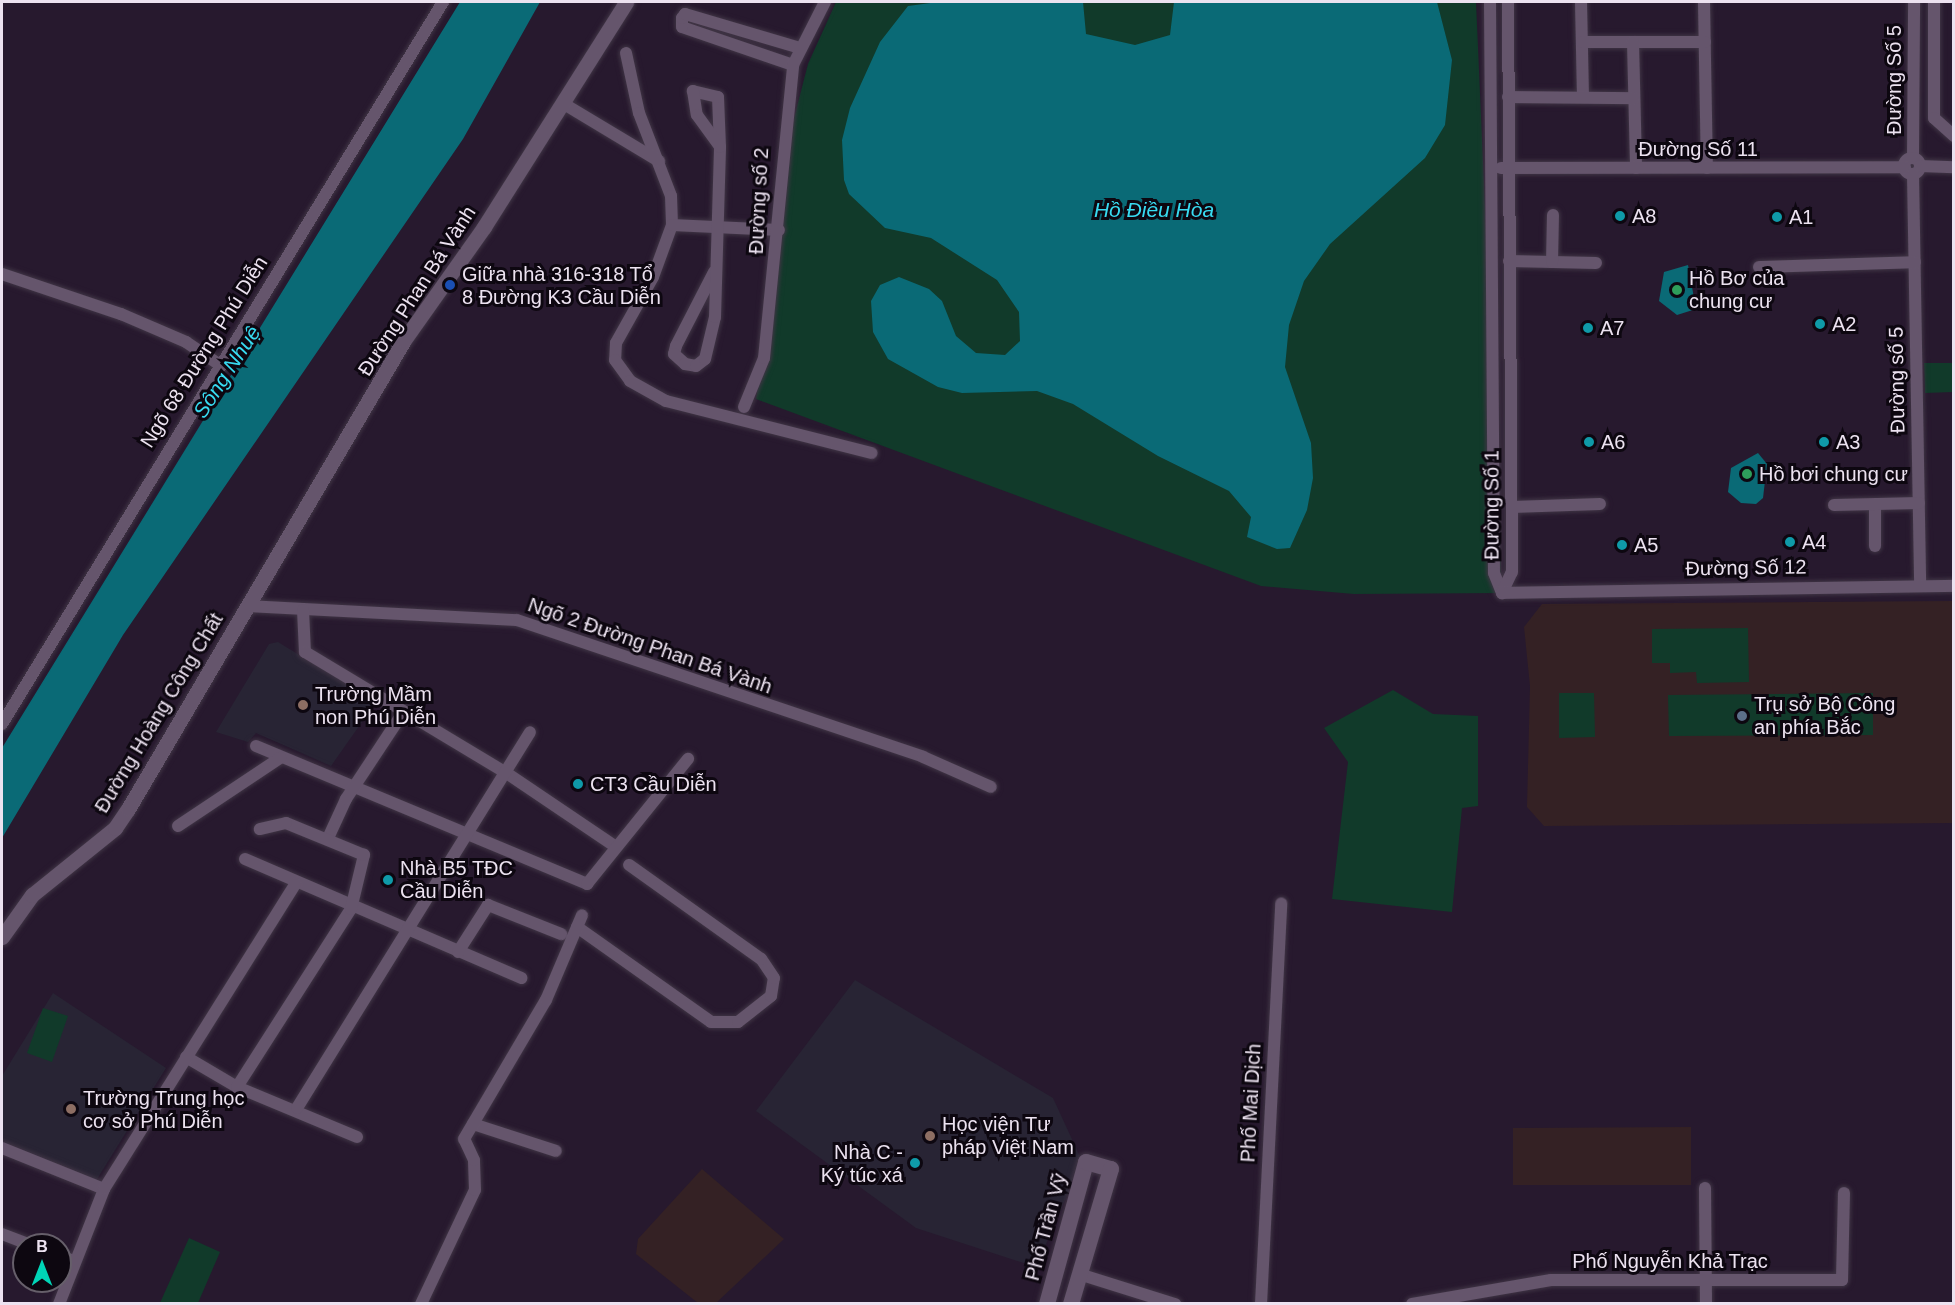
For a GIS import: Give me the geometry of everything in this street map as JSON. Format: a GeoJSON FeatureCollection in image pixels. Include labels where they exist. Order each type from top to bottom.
{"type":"FeatureCollection","features":[{"type":"Feature","properties":{"kind":"main road","name":"Phố Trần Vỹ"},"geometry":{"type":"LineString","coordinates":[[1047,1304],[1086,1162],[1111,1169],[1079,1274]]}},
{"type":"Feature","properties":{"kind":"main road"},"geometry":{"type":"LineString","coordinates":[[1057,1268],[1079,1274],[1071,1304]]}},
{"type":"Feature","properties":{"kind":"street","name":"Ngõ 68 Đường Phú Diễn"},"geometry":{"type":"LineString","coordinates":[[2,724],[218,363],[443,2]]}},
{"type":"Feature","properties":{"kind":"street","name":"Đường Phan Bá Vành"},"geometry":{"type":"LineString","coordinates":[[247,606],[404,340],[564,104],[626,2]]}},
{"type":"Feature","properties":{"kind":"street","name":"Đường số 2"},"geometry":{"type":"LineString","coordinates":[[744,407],[764,358],[779,230],[779,170],[793,65],[825,2]]}},
{"type":"Feature","properties":{"kind":"street","name":"Đường Số 1"},"geometry":{"type":"LineString","coordinates":[[1490,2],[1494,573],[1502,593]]}},
{"type":"Feature","properties":{"kind":"street","name":"Đường Số 1"},"geometry":{"type":"LineString","coordinates":[[1502,593],[1512,572],[1508,2]]}},
{"type":"Feature","properties":{"kind":"street"},"geometry":{"type":"LineString","coordinates":[[1581,2],[1583,96]]}},
{"type":"Feature","properties":{"kind":"street"},"geometry":{"type":"LineString","coordinates":[[1704,2],[1707,168]]}},
{"type":"Feature","properties":{"kind":"street","name":"Đường Số 5"},"geometry":{"type":"LineString","coordinates":[[1913,166],[1914,2]]}},
{"type":"Feature","properties":{"kind":"street"},"geometry":{"type":"LineString","coordinates":[[1934,2],[1934,118],[1953,136]]}},
{"type":"Feature","properties":{"kind":"street"},"geometry":{"type":"LineString","coordinates":[[793,65],[682,27],[682,18],[685,14],[800,48]]}},
{"type":"Feature","properties":{"kind":"street"},"geometry":{"type":"LineString","coordinates":[[1914,21],[1934,20]]}},
{"type":"Feature","properties":{"kind":"street"},"geometry":{"type":"LineString","coordinates":[[1582,42],[1705,42]]}},
{"type":"Feature","properties":{"kind":"street"},"geometry":{"type":"LineString","coordinates":[[1633,42],[1636,168]]}},
{"type":"Feature","properties":{"kind":"street"},"geometry":{"type":"LineString","coordinates":[[626,53],[639,113],[671,196],[672,225],[653,277],[616,342],[615,360],[630,381],[666,401],[872,453]]}},
{"type":"Feature","properties":{"kind":"street"},"geometry":{"type":"LineString","coordinates":[[1508,97],[1634,98]]}},
{"type":"Feature","properties":{"kind":"street"},"geometry":{"type":"LineString","coordinates":[[564,104],[659,161]]}},
{"type":"Feature","properties":{"kind":"street"},"geometry":{"type":"LineString","coordinates":[[714,272],[676,346],[674,354],[686,364],[696,366],[705,359],[715,317],[714,272],[720,147]]}},
{"type":"Feature","properties":{"kind":"street","name":"Đường số 5"},"geometry":{"type":"LineString","coordinates":[[1913,166],[1920,586]]}},
{"type":"Feature","properties":{"kind":"street","name":"Đường Số 11"},"geometry":{"type":"LineString","coordinates":[[1491,169],[1953,167]]}},
{"type":"Feature","properties":{"kind":"street"},"geometry":{"type":"LineString","coordinates":[[1552,262],[1553,215]]}},
{"type":"Feature","properties":{"kind":"street"},"geometry":{"type":"LineString","coordinates":[[672,225],[779,230]]}},
{"type":"Feature","properties":{"kind":"street"},"geometry":{"type":"LineString","coordinates":[[1509,261],[1596,263]]}},
{"type":"Feature","properties":{"kind":"street"},"geometry":{"type":"LineString","coordinates":[[1759,267],[1915,262]]}},
{"type":"Feature","properties":{"kind":"street"},"geometry":{"type":"LineString","coordinates":[[2,274],[121,314],[186,342],[218,363]]}},
{"type":"Feature","properties":{"kind":"street"},"geometry":{"type":"LineString","coordinates":[[1834,505],[1918,503]]}},
{"type":"Feature","properties":{"kind":"street"},"geometry":{"type":"LineString","coordinates":[[1512,507],[1600,504]]}},
{"type":"Feature","properties":{"kind":"street"},"geometry":{"type":"LineString","coordinates":[[1875,504],[1875,546]]}},
{"type":"Feature","properties":{"kind":"street","name":"Đường Số 12"},"geometry":{"type":"LineString","coordinates":[[1502,593],[1953,586]]}},
{"type":"Feature","properties":{"kind":"street","name":"Ngõ 2 Đường Phan Bá Vành"},"geometry":{"type":"LineString","coordinates":[[247,606],[518,620],[923,757],[991,787]]}},
{"type":"Feature","properties":{"kind":"street","name":"Đường Hoàng Công Chất"},"geometry":{"type":"LineString","coordinates":[[2,937],[32,895],[116,828],[247,606]]}},
{"type":"Feature","properties":{"kind":"street"},"geometry":{"type":"LineString","coordinates":[[303,610],[304,652],[505,772],[616,848]]}},
{"type":"Feature","properties":{"kind":"street"},"geometry":{"type":"LineString","coordinates":[[329,836],[355,788],[404,711]]}},
{"type":"Feature","properties":{"kind":"street"},"geometry":{"type":"LineString","coordinates":[[297,1108],[406,931],[469,835],[530,732]]}},
{"type":"Feature","properties":{"kind":"street"},"geometry":{"type":"LineString","coordinates":[[256,746],[280,758],[587,884],[688,759]]}},
{"type":"Feature","properties":{"kind":"street"},"geometry":{"type":"LineString","coordinates":[[178,826],[280,758]]}},
{"type":"Feature","properties":{"kind":"street"},"geometry":{"type":"LineString","coordinates":[[237,1087],[351,909],[364,855],[329,836],[286,823],[260,829]]}},
{"type":"Feature","properties":{"kind":"street"},"geometry":{"type":"LineString","coordinates":[[245,859],[351,909],[521,978]]}},
{"type":"Feature","properties":{"kind":"street"},"geometry":{"type":"LineString","coordinates":[[578,927],[711,1022],[738,1022],[771,996],[774,978],[761,959],[629,865]]}},
{"type":"Feature","properties":{"kind":"street"},"geometry":{"type":"LineString","coordinates":[[59,1304],[104,1189],[296,883]]}},
{"type":"Feature","properties":{"kind":"street","name":"Phố Mai Dịch"},"geometry":{"type":"LineString","coordinates":[[1261,1304],[1281,903]]}},
{"type":"Feature","properties":{"kind":"street"},"geometry":{"type":"LineString","coordinates":[[458,952],[488,905],[561,934]]}},
{"type":"Feature","properties":{"kind":"street"},"geometry":{"type":"LineString","coordinates":[[421,1304],[474,1190],[474,1160],[464,1146],[473,1124],[546,1000],[582,915]]}},
{"type":"Feature","properties":{"kind":"street"},"geometry":{"type":"LineString","coordinates":[[186,1057],[237,1087],[297,1108],[357,1137]]}},
{"type":"Feature","properties":{"kind":"street"},"geometry":{"type":"LineString","coordinates":[[473,1124],[556,1151]]}},
{"type":"Feature","properties":{"kind":"street"},"geometry":{"type":"LineString","coordinates":[[2,1149],[104,1189]]}},
{"type":"Feature","properties":{"kind":"street"},"geometry":{"type":"LineString","coordinates":[[1705,1188],[1706,1304]]}},
{"type":"Feature","properties":{"kind":"street","name":"Phố Nguyễn Khả Trạc"},"geometry":{"type":"LineString","coordinates":[[1412,1304],[1551,1281],[1704,1278],[1842,1280],[1844,1193]]}},
{"type":"Feature","properties":{"kind":"street"},"geometry":{"type":"LineString","coordinates":[[1079,1274],[1175,1304]]}},
{"type":"Feature","properties":{"kind":"shaded area"},"geometry":{"type":"Polygon","coordinates":[[[836,2],[1476,2],[1502,593],[1354,594],[1261,586],[756,399],[793,122],[808,64],[836,2]]]}},
{"type":"Feature","properties":{"kind":"shaded area"},"geometry":{"type":"Polygon","coordinates":[[[1924,363],[1953,363],[1953,392],[1925,393],[1924,363]]]}},
{"type":"Feature","properties":{"kind":"shaded area","name":"Trụ sở Bộ Công an phía Bắc"},"geometry":{"type":"Polygon","coordinates":[[[1953,601],[1953,823],[1544,826],[1527,807],[1530,686],[1524,627],[1542,604],[1953,601]]]}},
{"type":"Feature","properties":{"kind":"shaded area"},"geometry":{"type":"Polygon","coordinates":[[[1748,628],[1749,682],[1697,683],[1696,672],[1670,673],[1670,663],[1652,663],[1652,629],[1748,628]]]}},
{"type":"Feature","properties":{"kind":"shaded area","name":"Trường Mầm non Phú Diễn"},"geometry":{"type":"Polygon","coordinates":[[[278,642],[376,702],[331,766],[256,733],[248,742],[216,732],[269,644],[278,642]]]}},
{"type":"Feature","properties":{"kind":"shaded area"},"geometry":{"type":"Polygon","coordinates":[[[1393,690],[1433,714],[1478,716],[1478,806],[1462,808],[1452,912],[1332,899],[1348,762],[1324,728],[1393,690]]]}},
{"type":"Feature","properties":{"kind":"shaded area"},"geometry":{"type":"Polygon","coordinates":[[[1559,693],[1594,693],[1595,737],[1559,738],[1559,693]]]}},
{"type":"Feature","properties":{"kind":"shaded area"},"geometry":{"type":"Polygon","coordinates":[[[1873,693],[1873,735],[1669,736],[1668,695],[1873,693]]]}},
{"type":"Feature","properties":{"kind":"shaded area","name":"Học viện Tư pháp Việt Nam"},"geometry":{"type":"Polygon","coordinates":[[[855,980],[1053,1098],[1082,1161],[1036,1267],[916,1228],[756,1111],[855,980]]]}},
{"type":"Feature","properties":{"kind":"shaded area","name":"Trường Trung học cơ sở Phú Diễn"},"geometry":{"type":"Polygon","coordinates":[[[53,993],[166,1068],[96,1181],[2,1143],[2,1076],[53,993]]]}},
{"type":"Feature","properties":{"kind":"shaded area"},"geometry":{"type":"Polygon","coordinates":[[[43,1008],[68,1016],[52,1062],[27,1053],[43,1008]]]}},
{"type":"Feature","properties":{"kind":"shaded area"},"geometry":{"type":"Polygon","coordinates":[[[1691,1127],[1691,1185],[1513,1185],[1513,1128],[1691,1127]]]}},
{"type":"Feature","properties":{"kind":"shaded area"},"geometry":{"type":"Polygon","coordinates":[[[702,1169],[784,1239],[716,1303],[698,1303],[636,1254],[638,1239],[702,1169]]]}},
{"type":"Feature","properties":{"kind":"shaded area"},"geometry":{"type":"Polygon","coordinates":[[[189,1238],[220,1252],[198,1303],[160,1303],[189,1238]]]}},
{"type":"Feature","properties":{"kind":"water"},"geometry":{"type":"Polygon","coordinates":[[[460,2],[540,2],[463,139],[123,635],[2,838],[2,748],[460,2]]]}},
{"type":"Feature","properties":{"kind":"water","name":"Hồ Điều Hòa"},"geometry":{"type":"Polygon","coordinates":[[[938,2],[1083,2],[1086,34],[1135,45],[1170,35],[1174,2],[1437,2],[1452,60],[1445,125],[1425,158],[1330,244],[1304,281],[1289,325],[1285,367],[1311,443],[1313,478],[1307,510],[1290,548],[1277,549],[1247,537],[1251,517],[1229,491],[1158,456],[1073,404],[1037,391],[962,393],[938,387],[888,359],[873,332],[871,301],[880,285],[899,277],[929,289],[942,301],[956,336],[976,353],[1005,355],[1020,341],[1019,312],[997,280],[931,238],[885,228],[849,194],[844,180],[842,140],[850,108],[880,42],[908,6],[938,2]]]}},
{"type":"Feature","properties":{"kind":"water","name":"Hồ Bơ của chung cư"},"geometry":{"type":"Polygon","coordinates":[[[1688,265],[1696,309],[1677,315],[1659,301],[1664,272],[1688,265]]]}},
{"type":"Feature","properties":{"kind":"water","name":"Hồ bơi chung cư"},"geometry":{"type":"Polygon","coordinates":[[[1758,453],[1767,464],[1763,498],[1756,504],[1741,503],[1728,492],[1731,468],[1758,453]]]}},
{"type":"Feature","properties":{"kind":"place","name":"A8"},"geometry":{"type":"Point","coordinates":[1620,216]}},
{"type":"Feature","properties":{"kind":"place","name":"A1"},"geometry":{"type":"Point","coordinates":[1777,217]}},
{"type":"Feature","properties":{"kind":"place","name":"Giữa nhà 316-318 Tổ 8 Đường K3 Cầu Diễn"},"geometry":{"type":"Point","coordinates":[450,285]}},
{"type":"Feature","properties":{"kind":"place","name":"Hồ Bơ của chung cư"},"geometry":{"type":"Point","coordinates":[1677,290]}},
{"type":"Feature","properties":{"kind":"place","name":"A2"},"geometry":{"type":"Point","coordinates":[1820,324]}},
{"type":"Feature","properties":{"kind":"place","name":"A7"},"geometry":{"type":"Point","coordinates":[1588,328]}},
{"type":"Feature","properties":{"kind":"place","name":"A6"},"geometry":{"type":"Point","coordinates":[1589,442]}},
{"type":"Feature","properties":{"kind":"place","name":"A3"},"geometry":{"type":"Point","coordinates":[1824,442]}},
{"type":"Feature","properties":{"kind":"place","name":"Hồ bơi chung cư"},"geometry":{"type":"Point","coordinates":[1747,474]}},
{"type":"Feature","properties":{"kind":"place","name":"A4"},"geometry":{"type":"Point","coordinates":[1790,542]}},
{"type":"Feature","properties":{"kind":"place","name":"A5"},"geometry":{"type":"Point","coordinates":[1622,545]}},
{"type":"Feature","properties":{"kind":"place","name":"Trường Mầm non Phú Diễn"},"geometry":{"type":"Point","coordinates":[303,705]}},
{"type":"Feature","properties":{"kind":"place","name":"Trụ sở Bộ Công an phía Bắc"},"geometry":{"type":"Point","coordinates":[1742,716]}},
{"type":"Feature","properties":{"kind":"place","name":"CT3 Cầu Diễn"},"geometry":{"type":"Point","coordinates":[578,784]}},
{"type":"Feature","properties":{"kind":"place","name":"Nhà B5 TĐC Cầu Diễn"},"geometry":{"type":"Point","coordinates":[388,880]}},
{"type":"Feature","properties":{"kind":"place","name":"Trường Trung học cơ sở Phú Diễn"},"geometry":{"type":"Point","coordinates":[71,1109]}},
{"type":"Feature","properties":{"kind":"place","name":"Học viện Tư pháp Việt Nam"},"geometry":{"type":"Point","coordinates":[930,1136]}},
{"type":"Feature","properties":{"kind":"place","name":"Nhà C - Ký túc xá"},"geometry":{"type":"Point","coordinates":[915,1163]}},
{"type":"Feature","properties":{"kind":"water label","name":"Sông Nhuệ"},"geometry":{"type":"Point","coordinates":[227,372]}}]}
